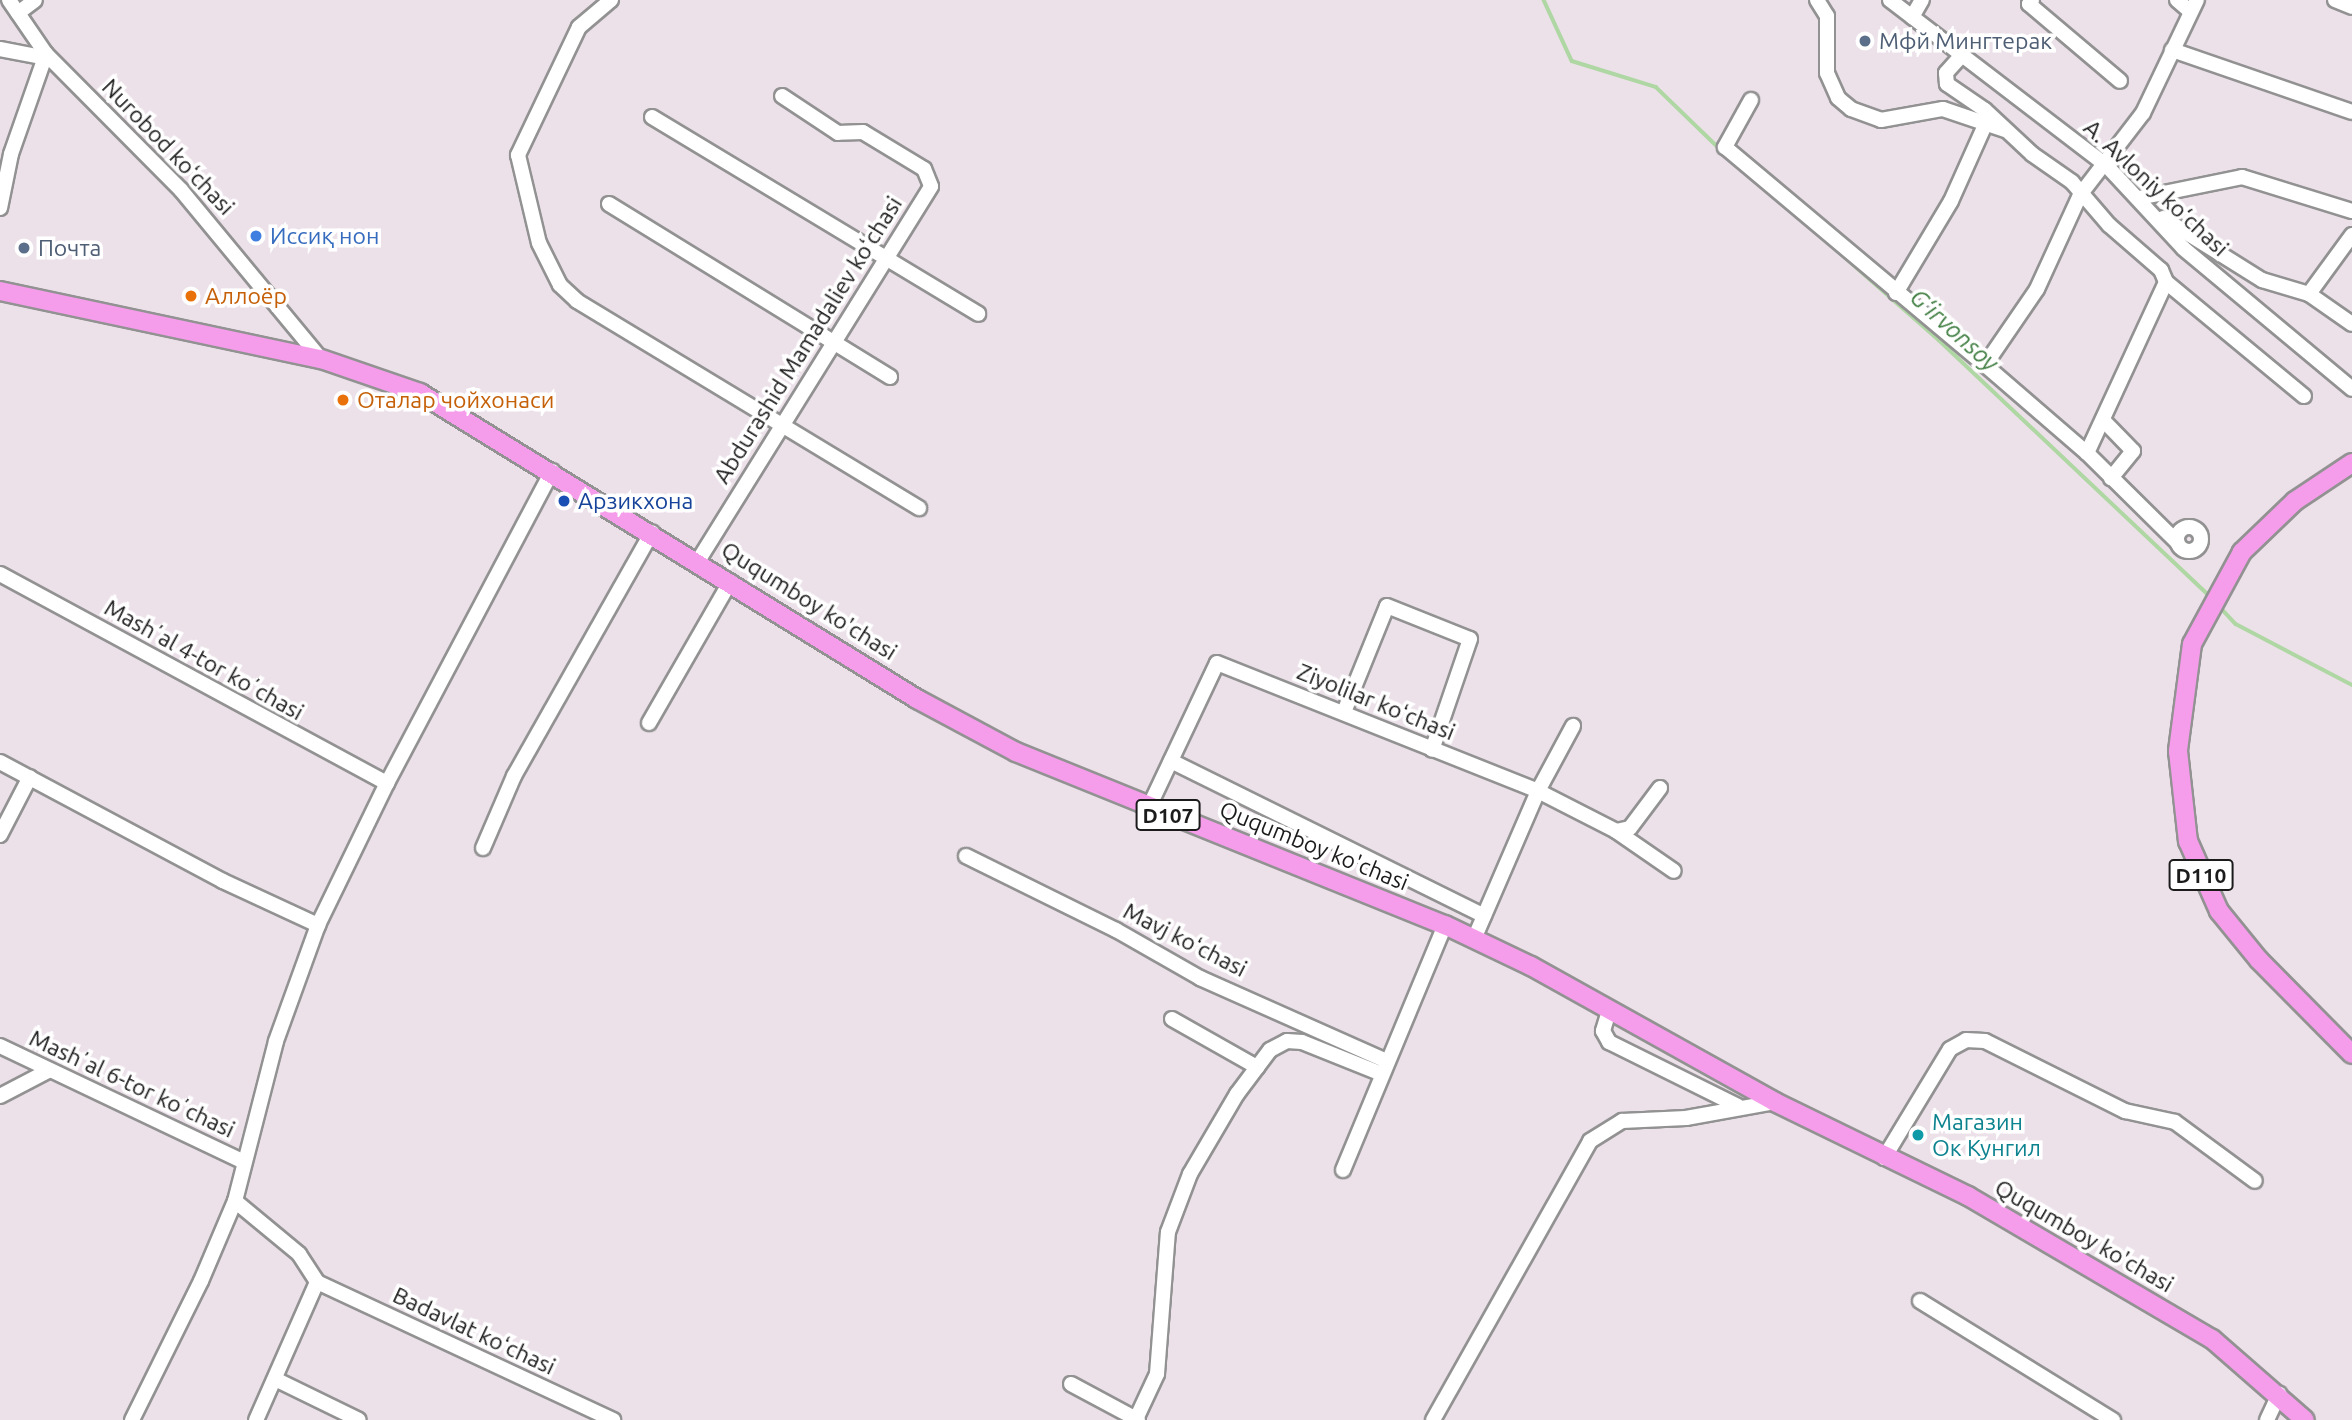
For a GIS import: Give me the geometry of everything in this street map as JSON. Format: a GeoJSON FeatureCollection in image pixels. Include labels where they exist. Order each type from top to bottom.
{"type":"FeatureCollection","features":[{"type":"Feature","properties":{"kind":"main road","name":"Ququmboy ko'chasi"},"geometry":{"type":"LineString","coordinates":[[0,291],[321,359],[421,393],[652,532],[930,706],[1016,752],[1445,925],[1775,1102],[1884,1158],[1968,1196],[2212,1339],[2305,1420]]}},
{"type":"Feature","properties":{"kind":"main road","name":"D110"},"geometry":{"type":"LineString","coordinates":[[2352,463],[2295,501],[2242,552],[2192,644],[2178,751],[2180,805],[2193,858],[2219,911],[2247,947],[2352,1054]]}},
{"type":"Feature","properties":{"kind":"street","name":"Nurobod koʻchasi"},"geometry":{"type":"LineString","coordinates":[[9,0],[44,55],[181,190],[321,359]]}},
{"type":"Feature","properties":{"kind":"street"},"geometry":{"type":"LineString","coordinates":[[18,13],[35,0]]}},
{"type":"Feature","properties":{"kind":"street"},"geometry":{"type":"LineString","coordinates":[[611,0],[579,27],[518,155],[539,243],[560,285],[577,301],[919,508]]}},
{"type":"Feature","properties":{"kind":"street"},"geometry":{"type":"LineString","coordinates":[[1817,0],[1827,16],[1827,74],[1843,103],[1881,120],[1943,108],[1985,125],[2007,130]]}},
{"type":"Feature","properties":{"kind":"street","name":"A. Avloniy ko‘chasi"},"geometry":{"type":"LineString","coordinates":[[1890,0],[2106,164],[2183,248],[2352,390]]}},
{"type":"Feature","properties":{"kind":"street"},"geometry":{"type":"LineString","coordinates":[[1912,17],[1922,0]]}},
{"type":"Feature","properties":{"kind":"street"},"geometry":{"type":"LineString","coordinates":[[1985,365],[2037,289],[2080,195],[2143,113],[2194,6],[2177,0]]}},
{"type":"Feature","properties":{"kind":"street"},"geometry":{"type":"LineString","coordinates":[[2335,0],[2352,7]]}},
{"type":"Feature","properties":{"kind":"street"},"geometry":{"type":"LineString","coordinates":[[2028,1],[2120,81]]}},
{"type":"Feature","properties":{"kind":"street"},"geometry":{"type":"LineString","coordinates":[[0,49],[44,55],[6,153],[0,208]]}},
{"type":"Feature","properties":{"kind":"street"},"geometry":{"type":"LineString","coordinates":[[2172,50],[2352,112]]}},
{"type":"Feature","properties":{"kind":"street"},"geometry":{"type":"LineString","coordinates":[[1962,55],[1946,73],[1945,82],[2072,182],[2080,195],[2161,270],[2166,282],[2304,396]]}},
{"type":"Feature","properties":{"kind":"street","name":"Abdurashid Mamadaliev koʻchasi"},"geometry":{"type":"LineString","coordinates":[[698,561],[884,257],[931,186],[930,178],[924,169],[863,132],[838,133],[782,96]]}},
{"type":"Feature","properties":{"kind":"street"},"geometry":{"type":"LineString","coordinates":[[1751,100],[1725,147],[2087,453],[2177,542]]}},
{"type":"Feature","properties":{"kind":"street"},"geometry":{"type":"LineString","coordinates":[[652,117],[978,314]]}},
{"type":"Feature","properties":{"kind":"street"},"geometry":{"type":"LineString","coordinates":[[1896,293],[1951,201],[1985,125]]}},
{"type":"Feature","properties":{"kind":"street"},"geometry":{"type":"LineString","coordinates":[[2139,198],[2242,177],[2352,211]]}},
{"type":"Feature","properties":{"kind":"street"},"geometry":{"type":"LineString","coordinates":[[608,204],[890,377]]}},
{"type":"Feature","properties":{"kind":"street"},"geometry":{"type":"LineString","coordinates":[[2151,212],[2262,280],[2309,293],[2352,324]]}},
{"type":"Feature","properties":{"kind":"street"},"geometry":{"type":"LineString","coordinates":[[2309,293],[2352,235]]}},
{"type":"Feature","properties":{"kind":"street"},"geometry":{"type":"LineString","coordinates":[[2087,453],[2166,282]]}},
{"type":"Feature","properties":{"kind":"street"},"geometry":{"type":"LineString","coordinates":[[2103,420],[2133,451],[2111,478]]}},
{"type":"Feature","properties":{"kind":"street"},"geometry":{"type":"LineString","coordinates":[[131,1420],[201,1281],[235,1200],[276,1041],[318,925],[387,783],[552,471]]}},
{"type":"Feature","properties":{"kind":"street"},"geometry":{"type":"LineString","coordinates":[[483,848],[514,776],[652,532]]}},
{"type":"Feature","properties":{"kind":"street","name":"Mashʼal 4-tor koʼchasi"},"geometry":{"type":"LineString","coordinates":[[0,574],[387,783]]}},
{"type":"Feature","properties":{"kind":"street"},"geometry":{"type":"LineString","coordinates":[[649,723],[730,582]]}},
{"type":"Feature","properties":{"kind":"street"},"geometry":{"type":"LineString","coordinates":[[1344,712],[1387,606],[1469,639],[1432,750]]}},
{"type":"Feature","properties":{"kind":"street","name":"Ziyolilar koʻchasi"},"geometry":{"type":"LineString","coordinates":[[1171,761],[1217,663],[1538,791],[1616,831],[1674,871]]}},
{"type":"Feature","properties":{"kind":"street"},"geometry":{"type":"LineString","coordinates":[[1474,939],[1538,791],[1573,726]]}},
{"type":"Feature","properties":{"kind":"street"},"geometry":{"type":"LineString","coordinates":[[1149,807],[1171,761],[1484,916]]}},
{"type":"Feature","properties":{"kind":"street"},"geometry":{"type":"LineString","coordinates":[[0,762],[223,881],[318,925]]}},
{"type":"Feature","properties":{"kind":"street"},"geometry":{"type":"LineString","coordinates":[[0,835],[30,777]]}},
{"type":"Feature","properties":{"kind":"street"},"geometry":{"type":"LineString","coordinates":[[1616,831],[1630,828],[1660,788]]}},
{"type":"Feature","properties":{"kind":"street","name":"Mavj koʻchasi"},"geometry":{"type":"LineString","coordinates":[[966,856],[1116,930],[1200,978],[1384,1068]]}},
{"type":"Feature","properties":{"kind":"street"},"geometry":{"type":"LineString","coordinates":[[1343,1170],[1445,925]]}},
{"type":"Feature","properties":{"kind":"street"},"geometry":{"type":"LineString","coordinates":[[1609,1011],[1603,1031],[1609,1042],[1636,1065],[1738,1106]]}},
{"type":"Feature","properties":{"kind":"street"},"geometry":{"type":"LineString","coordinates":[[1172,1019],[1257,1067]]}},
{"type":"Feature","properties":{"kind":"street"},"geometry":{"type":"LineString","coordinates":[[1884,1158],[1950,1049],[1966,1040],[1985,1041],[2125,1111],[2175,1122],[2255,1181]]}},
{"type":"Feature","properties":{"kind":"street"},"geometry":{"type":"LineString","coordinates":[[1071,1384],[1137,1419],[1157,1374],[1166,1245],[1190,1174],[1257,1067],[1277,1045],[1294,1041],[1384,1068]]}},
{"type":"Feature","properties":{"kind":"street","name":"Mashʼal 6-tor koʼchasi"},"geometry":{"type":"LineString","coordinates":[[0,1046],[244,1162]]}},
{"type":"Feature","properties":{"kind":"street"},"geometry":{"type":"LineString","coordinates":[[0,1096],[48,1071]]}},
{"type":"Feature","properties":{"kind":"street"},"geometry":{"type":"LineString","coordinates":[[1433,1420],[1590,1141],[1622,1121],[1686,1118],[1738,1106],[1775,1102]]}},
{"type":"Feature","properties":{"kind":"street"},"geometry":{"type":"LineString","coordinates":[[235,1200],[299,1254],[317,1282],[256,1420]]}},
{"type":"Feature","properties":{"kind":"street","name":"Badavlat koʻchasi"},"geometry":{"type":"LineString","coordinates":[[317,1282],[612,1420]]}},
{"type":"Feature","properties":{"kind":"street"},"geometry":{"type":"LineString","coordinates":[[1920,1301],[2113,1420]]}},
{"type":"Feature","properties":{"kind":"street"},"geometry":{"type":"LineString","coordinates":[[275,1379],[359,1420]]}},
{"type":"Feature","properties":{"kind":"street"},"geometry":{"type":"LineString","coordinates":[[2267,1420],[2278,1394]]}},
{"type":"Feature","properties":{"kind":"waterway","name":"G‘irvonsoy"},"geometry":{"type":"LineString","coordinates":[[1544,0],[1572,61],[1656,87],[1722,151]]}},
{"type":"Feature","properties":{"kind":"waterway","name":"G‘irvonsoy"},"geometry":{"type":"LineString","coordinates":[[1815,231],[1939,340],[2210,596]]}},
{"type":"Feature","properties":{"kind":"waterway","name":"G‘irvonsoy"},"geometry":{"type":"LineString","coordinates":[[2220,607],[2236,624],[2352,685]]}},
{"type":"Feature","properties":{"kind":"place","name":"Мфй Мингтерак"},"geometry":{"type":"Point","coordinates":[1865,41]}},
{"type":"Feature","properties":{"kind":"place","name":"Иссиқ нон"},"geometry":{"type":"Point","coordinates":[256,236]}},
{"type":"Feature","properties":{"kind":"place","name":"Почта"},"geometry":{"type":"Point","coordinates":[24,248]}},
{"type":"Feature","properties":{"kind":"place","name":"Аллоёр"},"geometry":{"type":"Point","coordinates":[191,296]}},
{"type":"Feature","properties":{"kind":"place","name":"Оталар чойхонаси"},"geometry":{"type":"Point","coordinates":[343,400]}},
{"type":"Feature","properties":{"kind":"place","name":"Арзикхона"},"geometry":{"type":"Point","coordinates":[564,501]}},
{"type":"Feature","properties":{"kind":"place","name":"Магазин Ок Кунгил"},"geometry":{"type":"Point","coordinates":[1918,1135]}}]}
